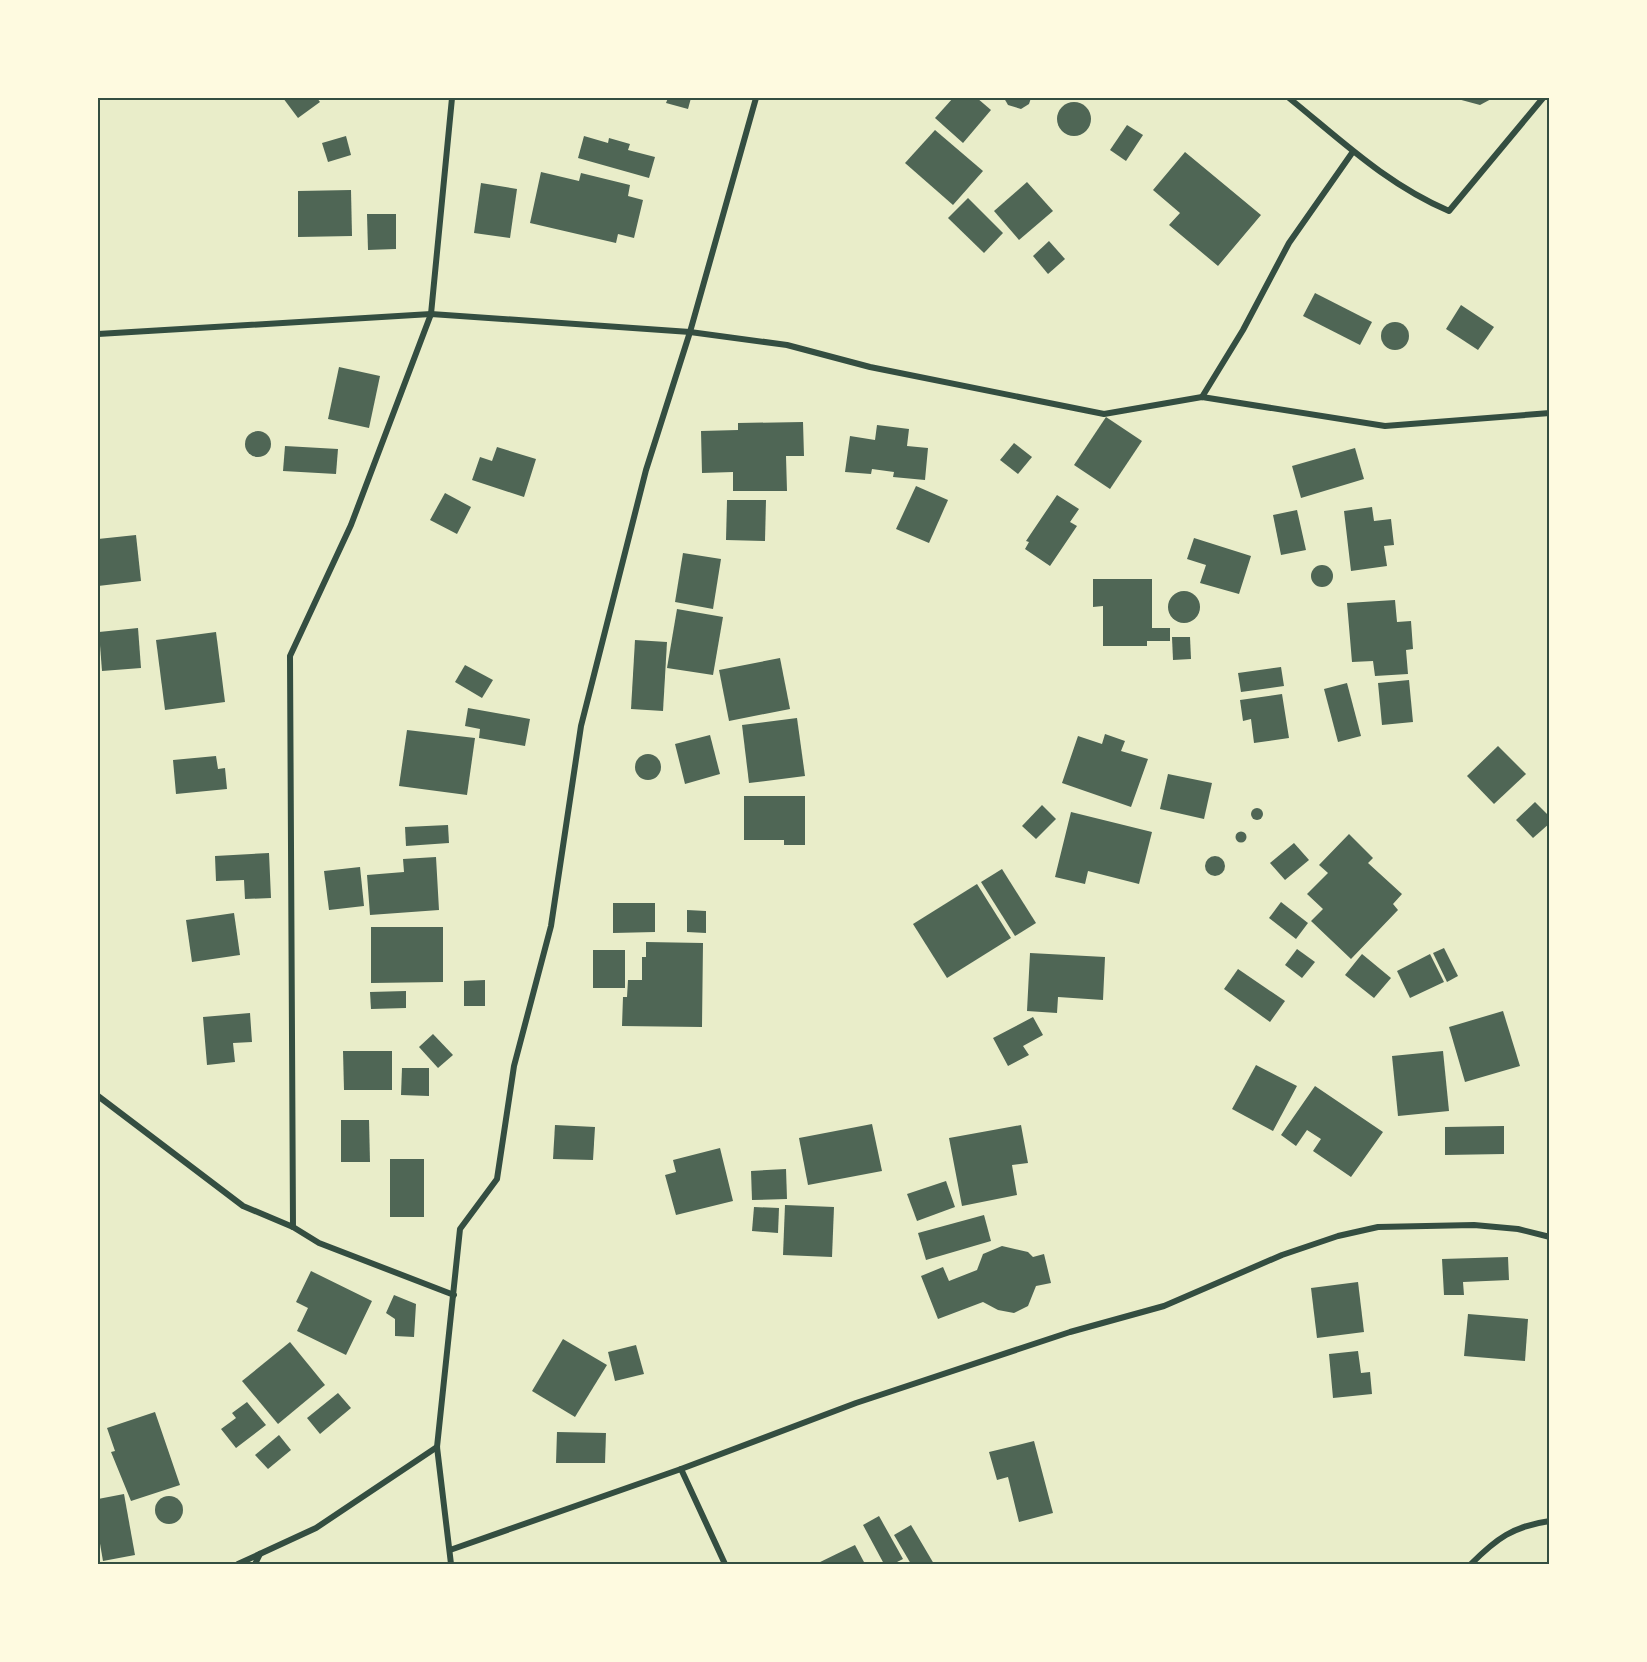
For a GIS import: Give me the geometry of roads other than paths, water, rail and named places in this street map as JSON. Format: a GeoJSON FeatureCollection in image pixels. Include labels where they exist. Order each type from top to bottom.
{"type":"FeatureCollection","features":[{"type":"Feature","properties":{"kind":"street"},"geometry":{"type":"LineString","coordinates":[[293,1227],[290,656],[351,525],[431,314],[452,98]]}},
{"type":"Feature","properties":{"kind":"street"},"geometry":{"type":"LineString","coordinates":[[451,1564],[437,1447],[460,1229],[497,1179],[514,1066],[551,926],[581,726],[646,470],[690,332],[756,98]]}},
{"type":"Feature","properties":{"kind":"street"},"geometry":{"type":"LineString","coordinates":[[1289,98],[1353,153],[1420,198],[1449,211],[1543,98]]}},
{"type":"Feature","properties":{"kind":"street"},"geometry":{"type":"LineString","coordinates":[[1202,397],[1243,330],[1289,243],[1353,153]]}},
{"type":"Feature","properties":{"kind":"street"},"geometry":{"type":"LineString","coordinates":[[98,334],[431,314],[690,332],[787,345],[870,367],[1104,414],[1202,397],[1386,426],[1550,412]]}},
{"type":"Feature","properties":{"kind":"street"},"geometry":{"type":"LineString","coordinates":[[98,1096],[243,1206],[293,1227],[319,1243],[454,1295]]}},
{"type":"Feature","properties":{"kind":"street"},"geometry":{"type":"LineString","coordinates":[[450,1550],[681,1469],[856,1403],[1070,1332],[1164,1306],[1282,1255],[1338,1236],[1378,1227],[1474,1225],[1518,1229],[1550,1237]]}},
{"type":"Feature","properties":{"kind":"street"},"geometry":{"type":"LineString","coordinates":[[238,1564],[316,1528],[437,1447]]}},
{"type":"Feature","properties":{"kind":"street"},"geometry":{"type":"LineString","coordinates":[[681,1469],[725,1564]]}},
{"type":"Feature","properties":{"kind":"street"},"geometry":{"type":"LineString","coordinates":[[1471,1564],[1492,1542],[1524,1524],[1550,1521]]}},
{"type":"Feature","properties":{"kind":"street"},"geometry":{"type":"LineString","coordinates":[[255,1564],[261,1554]]}}]}
